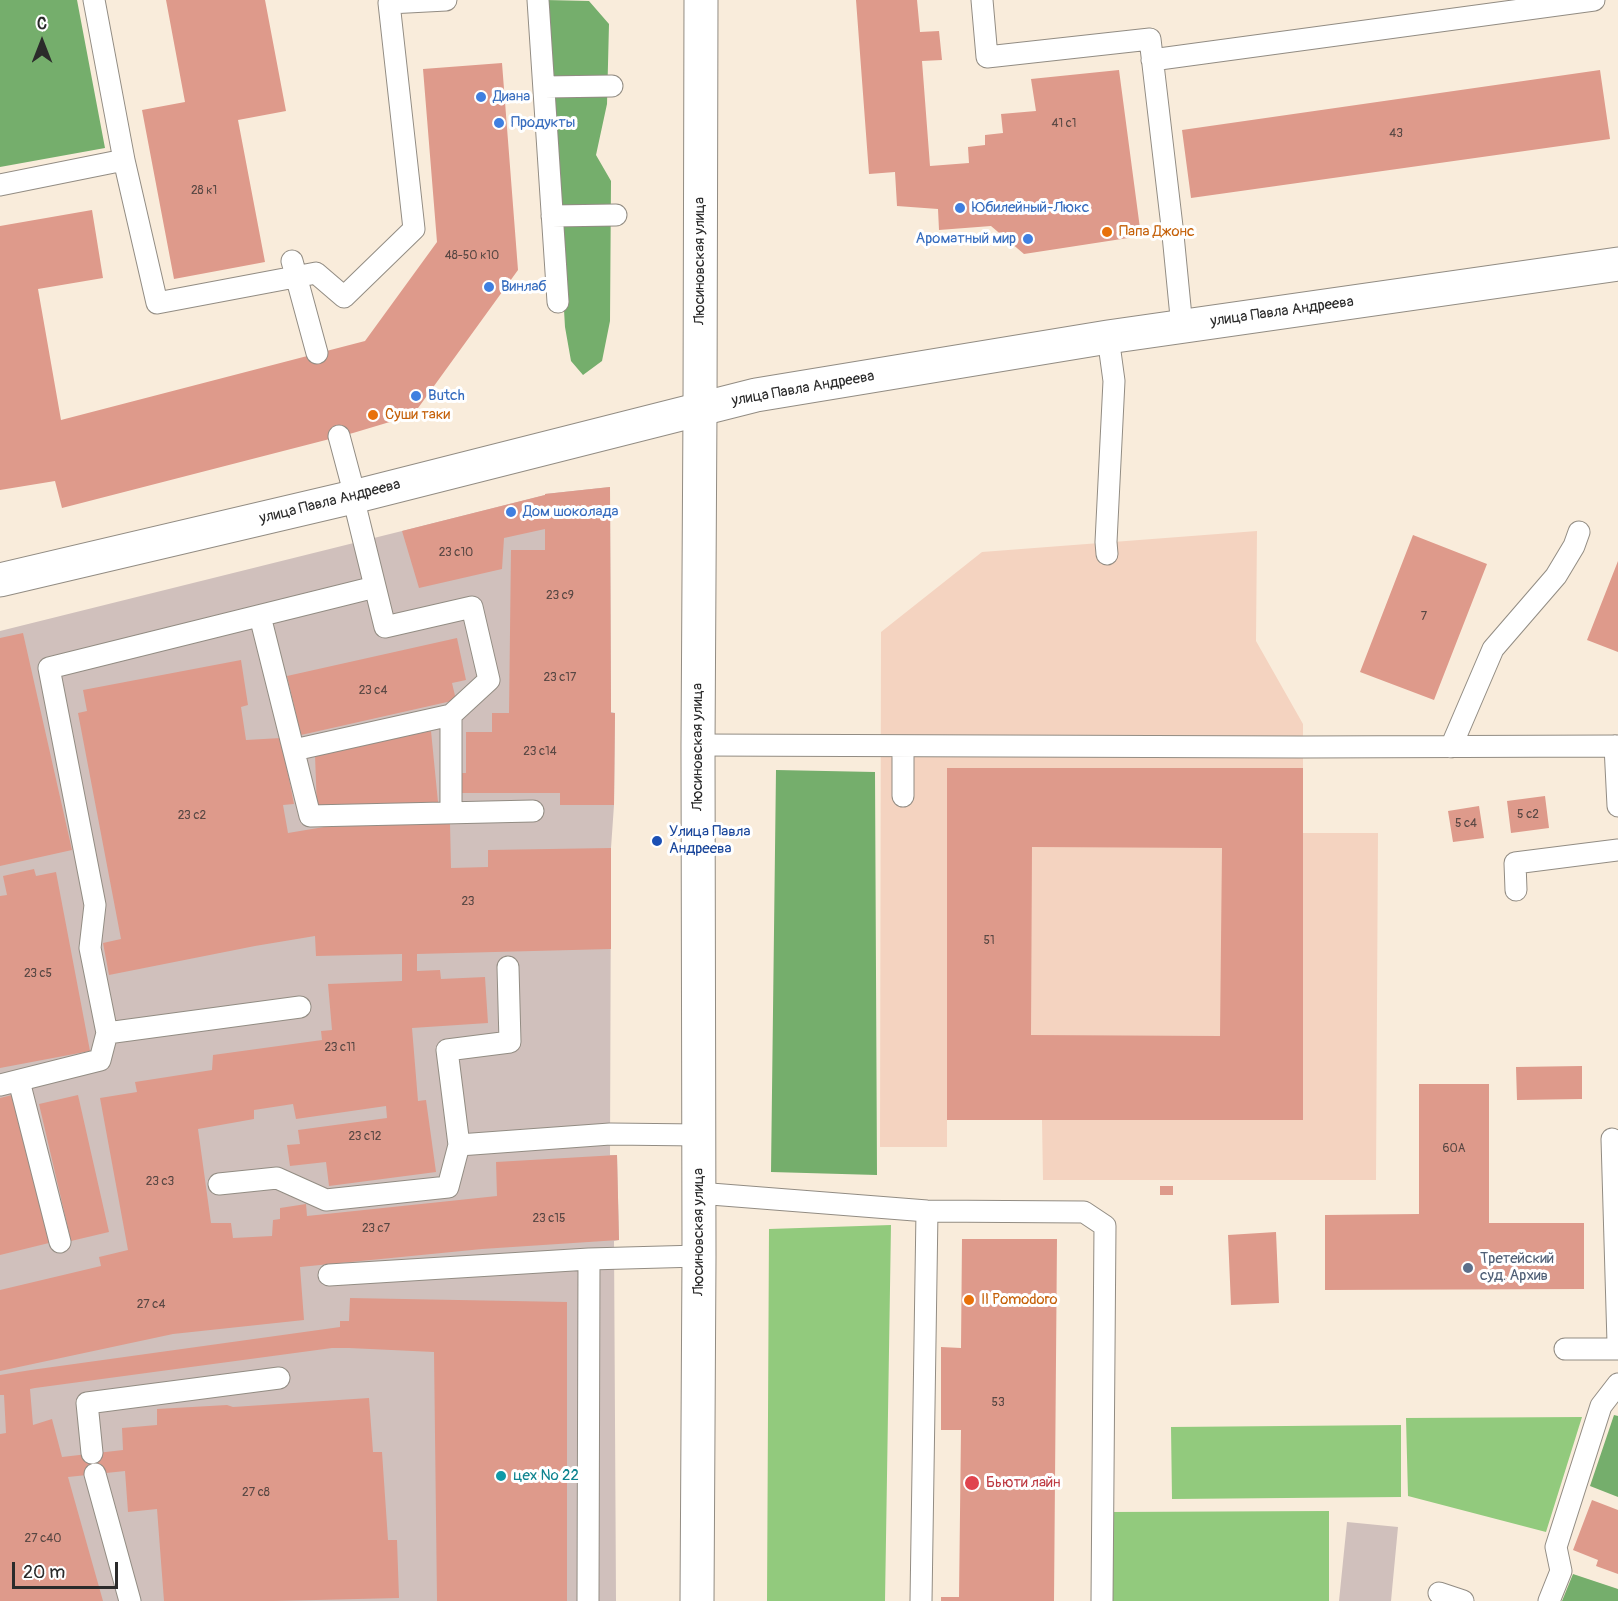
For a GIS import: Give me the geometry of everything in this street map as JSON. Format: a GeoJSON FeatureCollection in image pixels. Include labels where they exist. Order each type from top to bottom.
{"type":"FeatureCollection","features":[{"type":"Feature","properties":{"kind":"street","name":"Люсиновская улица"},"geometry":{"type":"LineString","coordinates":[[697,1601],[701,0]]}},
{"type":"Feature","properties":{"kind":"street","name":"улица Павла Андреева"},"geometry":{"type":"LineString","coordinates":[[0,580],[354,496],[756,395],[1108,337],[1618,264]]}},
{"type":"Feature","properties":{"kind":"lane"},"geometry":{"type":"LineString","coordinates":[[94,0],[124,160],[157,303],[294,269],[316,273],[344,297],[414,229],[389,2],[446,0]]}},
{"type":"Feature","properties":{"kind":"lane"},"geometry":{"type":"LineString","coordinates":[[538,0],[558,302]]}},
{"type":"Feature","properties":{"kind":"lane"},"geometry":{"type":"LineString","coordinates":[[982,0],[987,57],[1150,39],[1182,327]]}},
{"type":"Feature","properties":{"kind":"lane"},"geometry":{"type":"LineString","coordinates":[[1152,60],[1534,4],[1594,0]]}},
{"type":"Feature","properties":{"kind":"lane"},"geometry":{"type":"LineString","coordinates":[[544,87],[612,86]]}},
{"type":"Feature","properties":{"kind":"lane"},"geometry":{"type":"LineString","coordinates":[[0,185],[124,160]]}},
{"type":"Feature","properties":{"kind":"lane"},"geometry":{"type":"LineString","coordinates":[[552,216],[616,216]]}},
{"type":"Feature","properties":{"kind":"lane"},"geometry":{"type":"LineString","coordinates":[[294,269],[317,353]]}},
{"type":"Feature","properties":{"kind":"lane"},"geometry":{"type":"LineString","coordinates":[[1107,554],[1114,381],[1108,337]]}},
{"type":"Feature","properties":{"kind":"lane"},"geometry":{"type":"LineString","coordinates":[[294,750],[451,715],[489,680],[472,607],[386,627],[339,436]]}},
{"type":"Feature","properties":{"kind":"lane"},"geometry":{"type":"LineString","coordinates":[[1451,747],[1493,649],[1556,576],[1574,546],[1579,532]]}},
{"type":"Feature","properties":{"kind":"lane"},"geometry":{"type":"LineString","coordinates":[[60,1242],[10,1083],[100,1060],[107,1033],[90,948],[94,905],[49,668],[375,587]]}},
{"type":"Feature","properties":{"kind":"lane"},"geometry":{"type":"LineString","coordinates":[[260,616],[310,816],[533,811]]}},
{"type":"Feature","properties":{"kind":"lane"},"geometry":{"type":"LineString","coordinates":[[451,715],[451,812]]}},
{"type":"Feature","properties":{"kind":"lane"},"geometry":{"type":"LineString","coordinates":[[698,745],[1617,746],[1618,806]]}},
{"type":"Feature","properties":{"kind":"lane"},"geometry":{"type":"LineString","coordinates":[[903,746],[903,796]]}},
{"type":"Feature","properties":{"kind":"lane"},"geometry":{"type":"LineString","coordinates":[[1516,890],[1515,863],[1618,850]]}},
{"type":"Feature","properties":{"kind":"lane"},"geometry":{"type":"LineString","coordinates":[[219,1184],[277,1178],[326,1200],[448,1187],[459,1145],[447,1050],[510,1042],[508,967]]}},
{"type":"Feature","properties":{"kind":"lane"},"geometry":{"type":"LineString","coordinates":[[107,1033],[300,1007]]}},
{"type":"Feature","properties":{"kind":"lane"},"geometry":{"type":"LineString","coordinates":[[459,1145],[610,1134],[699,1135]]}},
{"type":"Feature","properties":{"kind":"lane"},"geometry":{"type":"LineString","coordinates":[[1612,1139],[1618,1343]]}},
{"type":"Feature","properties":{"kind":"lane"},"geometry":{"type":"LineString","coordinates":[[698,1193],[927,1211],[1084,1212],[1105,1226],[1102,1601]]}},
{"type":"Feature","properties":{"kind":"lane"},"geometry":{"type":"LineString","coordinates":[[921,1601],[927,1211]]}},
{"type":"Feature","properties":{"kind":"lane"},"geometry":{"type":"LineString","coordinates":[[329,1275],[589,1259],[699,1256]]}},
{"type":"Feature","properties":{"kind":"lane"},"geometry":{"type":"LineString","coordinates":[[588,1601],[589,1259]]}},
{"type":"Feature","properties":{"kind":"lane"},"geometry":{"type":"LineString","coordinates":[[1566,1349],[1618,1349]]}},
{"type":"Feature","properties":{"kind":"lane"},"geometry":{"type":"LineString","coordinates":[[130,1601],[93,1463],[87,1403],[279,1378]]}},
{"type":"Feature","properties":{"kind":"lane"},"geometry":{"type":"LineString","coordinates":[[1549,1601],[1561,1571],[1556,1547],[1618,1384]]}},
{"type":"Feature","properties":{"kind":"lane"},"geometry":{"type":"LineString","coordinates":[[1439,1593],[1463,1601]]}},
{"type":"Feature","properties":{"kind":"shaded area"},"geometry":{"type":"Polygon","coordinates":[[[610,487],[611,712],[615,713],[611,848],[610,1155],[617,1155],[619,1240],[614,1241],[616,1601],[0,1601],[0,631],[545,494],[610,487]]]}},
{"type":"Feature","properties":{"kind":"shaded area"},"geometry":{"type":"Polygon","coordinates":[[[1257,531],[1256,641],[1303,724],[1303,833],[1378,833],[1376,1180],[1043,1180],[1042,1120],[947,1120],[947,1147],[880,1147],[881,632],[982,552],[1257,531]]]}},
{"type":"Feature","properties":{"kind":"shaded area"},"geometry":{"type":"Polygon","coordinates":[[[1347,1522],[1398,1527],[1391,1601],[1339,1601],[1347,1522]]]}},
{"type":"Feature","properties":{"kind":"green space"},"geometry":{"type":"Polygon","coordinates":[[[0,0],[77,0],[105,148],[0,167],[0,0]]]}},
{"type":"Feature","properties":{"kind":"green space"},"geometry":{"type":"Polygon","coordinates":[[[546,0],[589,1],[609,24],[607,104],[596,155],[611,181],[610,321],[602,361],[583,375],[571,361],[565,327],[546,0]]]}},
{"type":"Feature","properties":{"kind":"green space"},"geometry":{"type":"Polygon","coordinates":[[[776,770],[875,772],[877,1175],[771,1172],[776,770]]]}},
{"type":"Feature","properties":{"kind":"green space"},"geometry":{"type":"Polygon","coordinates":[[[891,1225],[885,1601],[767,1601],[769,1229],[891,1225]]]}},
{"type":"Feature","properties":{"kind":"green space"},"geometry":{"type":"Polygon","coordinates":[[[1614,1415],[1618,1416],[1618,1497],[1590,1486],[1614,1415]]]}},
{"type":"Feature","properties":{"kind":"green space"},"geometry":{"type":"Polygon","coordinates":[[[1582,1417],[1546,1532],[1408,1496],[1406,1418],[1582,1417]]]}},
{"type":"Feature","properties":{"kind":"green space"},"geometry":{"type":"Polygon","coordinates":[[[1401,1425],[1401,1497],[1172,1499],[1171,1427],[1401,1425]]]}},
{"type":"Feature","properties":{"kind":"green space"},"geometry":{"type":"Polygon","coordinates":[[[1329,1511],[1329,1601],[1111,1601],[1111,1512],[1329,1511]]]}},
{"type":"Feature","properties":{"kind":"green space"},"geometry":{"type":"Polygon","coordinates":[[[1573,1574],[1618,1589],[1618,1601],[1562,1601],[1573,1574]]]}},
{"type":"Feature","properties":{"kind":"building"},"geometry":{"type":"Polygon","coordinates":[[[166,0],[265,0],[286,111],[238,120],[265,262],[174,279],[142,110],[185,102],[166,0]]]}},
{"type":"Feature","properties":{"kind":"building"},"geometry":{"type":"Polygon","coordinates":[[[856,0],[917,0],[920,32],[939,31],[942,60],[922,61],[930,166],[969,163],[968,147],[985,145],[985,135],[1003,133],[1001,114],[1036,111],[1031,79],[1119,70],[1141,236],[1024,254],[991,226],[939,230],[938,209],[897,206],[895,172],[869,174],[856,0]]]}},
{"type":"Feature","properties":{"kind":"building"},"geometry":{"type":"Polygon","coordinates":[[[502,63],[518,270],[413,415],[353,433],[62,508],[55,481],[0,490],[0,226],[92,210],[103,278],[38,289],[61,420],[365,341],[437,242],[423,69],[502,63]]]}},
{"type":"Feature","properties":{"kind":"building"},"geometry":{"type":"Polygon","coordinates":[[[1600,70],[1610,139],[1191,198],[1182,130],[1600,70]]]}},
{"type":"Feature","properties":{"kind":"building"},"geometry":{"type":"Polygon","coordinates":[[[610,487],[611,713],[615,713],[614,805],[560,805],[560,793],[458,793],[458,773],[466,773],[466,732],[492,732],[492,713],[509,713],[511,550],[545,550],[545,529],[504,538],[502,569],[419,588],[402,531],[545,494],[610,487]]]}},
{"type":"Feature","properties":{"kind":"building"},"geometry":{"type":"Polygon","coordinates":[[[1413,535],[1487,564],[1434,700],[1360,672],[1413,535]]]}},
{"type":"Feature","properties":{"kind":"building"},"geometry":{"type":"Polygon","coordinates":[[[1618,561],[1618,652],[1587,640],[1618,561]]]}},
{"type":"Feature","properties":{"kind":"building"},"geometry":{"type":"Polygon","coordinates":[[[23,633],[72,850],[0,866],[0,638],[23,633]]]}},
{"type":"Feature","properties":{"kind":"building"},"geometry":{"type":"Polygon","coordinates":[[[457,638],[466,680],[452,683],[456,700],[301,735],[287,676],[457,638]]]}},
{"type":"Feature","properties":{"kind":"building"},"geometry":{"type":"Polygon","coordinates":[[[241,660],[248,705],[241,707],[246,740],[281,738],[294,804],[283,805],[288,833],[324,827],[450,823],[451,868],[488,867],[488,850],[611,848],[611,949],[417,954],[417,971],[440,970],[441,979],[485,977],[488,1023],[412,1028],[418,1101],[426,1100],[436,1172],[329,1186],[326,1162],[290,1166],[287,1145],[300,1144],[298,1130],[387,1118],[386,1106],[296,1119],[293,1104],[254,1110],[254,1119],[198,1129],[211,1223],[231,1223],[233,1238],[272,1236],[273,1220],[280,1219],[280,1208],[306,1204],[307,1216],[497,1196],[496,1162],[617,1155],[619,1240],[482,1249],[300,1267],[304,1320],[173,1334],[0,1371],[0,1290],[101,1266],[99,1257],[128,1250],[100,1098],[137,1092],[135,1082],[212,1070],[213,1055],[322,1040],[321,1031],[332,1030],[328,984],[402,981],[402,954],[316,956],[315,936],[109,975],[103,943],[121,939],[78,713],[87,711],[83,690],[241,660]]]}},
{"type":"Feature","properties":{"kind":"building"},"geometry":{"type":"Polygon","coordinates":[[[431,731],[438,802],[317,809],[315,755],[431,731]]]}},
{"type":"Feature","properties":{"kind":"building"},"geometry":{"type":"Polygon","coordinates":[[[947,768],[1303,768],[1303,1120],[947,1120],[947,768]],[[1032,847],[1031,1035],[1220,1036],[1222,848],[1032,847]]]}},
{"type":"Feature","properties":{"kind":"building"},"geometry":{"type":"Polygon","coordinates":[[[1545,796],[1549,828],[1511,833],[1507,801],[1545,796]]]}},
{"type":"Feature","properties":{"kind":"building"},"geometry":{"type":"Polygon","coordinates":[[[1479,806],[1484,838],[1453,842],[1448,811],[1479,806]]]}},
{"type":"Feature","properties":{"kind":"building"},"geometry":{"type":"Polygon","coordinates":[[[34,869],[36,876],[56,872],[90,1051],[0,1068],[0,896],[7,895],[3,876],[34,869]]]}},
{"type":"Feature","properties":{"kind":"building"},"geometry":{"type":"Polygon","coordinates":[[[1582,1066],[1582,1099],[1517,1100],[1516,1067],[1582,1066]]]}},
{"type":"Feature","properties":{"kind":"building"},"geometry":{"type":"Polygon","coordinates":[[[1419,1084],[1489,1084],[1489,1223],[1584,1223],[1584,1289],[1325,1290],[1325,1215],[1419,1214],[1419,1084]]]}},
{"type":"Feature","properties":{"kind":"building"},"geometry":{"type":"Polygon","coordinates":[[[12,1095],[49,1243],[0,1255],[0,1098],[12,1095]]]}},
{"type":"Feature","properties":{"kind":"building"},"geometry":{"type":"Polygon","coordinates":[[[78,1095],[109,1232],[71,1241],[39,1104],[78,1095]]]}},
{"type":"Feature","properties":{"kind":"building"},"geometry":{"type":"Polygon","coordinates":[[[1160,1186],[1173,1186],[1173,1195],[1160,1195],[1160,1186]]]}},
{"type":"Feature","properties":{"kind":"building"},"geometry":{"type":"Polygon","coordinates":[[[1276,1232],[1279,1303],[1231,1305],[1228,1235],[1276,1232]]]}},
{"type":"Feature","properties":{"kind":"building"},"geometry":{"type":"Polygon","coordinates":[[[962,1239],[1057,1239],[1054,1601],[941,1601],[941,1597],[959,1597],[961,1430],[941,1430],[941,1347],[961,1348],[962,1239]]]}},
{"type":"Feature","properties":{"kind":"building"},"geometry":{"type":"Polygon","coordinates":[[[350,1298],[567,1302],[567,1601],[437,1601],[434,1352],[332,1348],[30,1389],[33,1425],[52,1419],[62,1457],[123,1450],[122,1428],[157,1425],[157,1409],[227,1405],[233,1407],[369,1398],[373,1452],[382,1452],[388,1540],[397,1540],[399,1598],[164,1601],[157,1509],[128,1512],[125,1471],[68,1477],[103,1601],[0,1601],[0,1434],[6,1433],[4,1395],[0,1395],[0,1375],[340,1327],[340,1321],[349,1321],[350,1298]]]}},
{"type":"Feature","properties":{"kind":"building"},"geometry":{"type":"Polygon","coordinates":[[[1592,1500],[1618,1510],[1618,1574],[1596,1566],[1598,1560],[1573,1550],[1592,1500]]]}},
{"type":"Feature","properties":{"kind":"place","name":"Диана"},"geometry":{"type":"Point","coordinates":[481,97]}},
{"type":"Feature","properties":{"kind":"place","name":"Продукты"},"geometry":{"type":"Point","coordinates":[499,123]}},
{"type":"Feature","properties":{"kind":"place","name":"Юбилейный-Люкс"},"geometry":{"type":"Point","coordinates":[960,208]}},
{"type":"Feature","properties":{"kind":"place","name":"Папа Джонс"},"geometry":{"type":"Point","coordinates":[1107,232]}},
{"type":"Feature","properties":{"kind":"place","name":"Ароматный мир"},"geometry":{"type":"Point","coordinates":[1028,239]}},
{"type":"Feature","properties":{"kind":"place","name":"Винлаб"},"geometry":{"type":"Point","coordinates":[489,287]}},
{"type":"Feature","properties":{"kind":"place","name":"Butch"},"geometry":{"type":"Point","coordinates":[416,396]}},
{"type":"Feature","properties":{"kind":"place","name":"Суши таки"},"geometry":{"type":"Point","coordinates":[373,415]}},
{"type":"Feature","properties":{"kind":"place","name":"Дом шоколада"},"geometry":{"type":"Point","coordinates":[511,512]}},
{"type":"Feature","properties":{"kind":"place","name":"Улица Павла Андреева"},"geometry":{"type":"Point","coordinates":[657,841]}},
{"type":"Feature","properties":{"kind":"place","name":"Третейский суд. Архив"},"geometry":{"type":"Point","coordinates":[1468,1268]}},
{"type":"Feature","properties":{"kind":"place","name":"Il Pomodoro"},"geometry":{"type":"Point","coordinates":[969,1300]}},
{"type":"Feature","properties":{"kind":"place","name":"цех № 22"},"geometry":{"type":"Point","coordinates":[501,1476]}},
{"type":"Feature","properties":{"kind":"place","name":"Бьюти лайн"},"geometry":{"type":"Point","coordinates":[972,1483]}}]}
